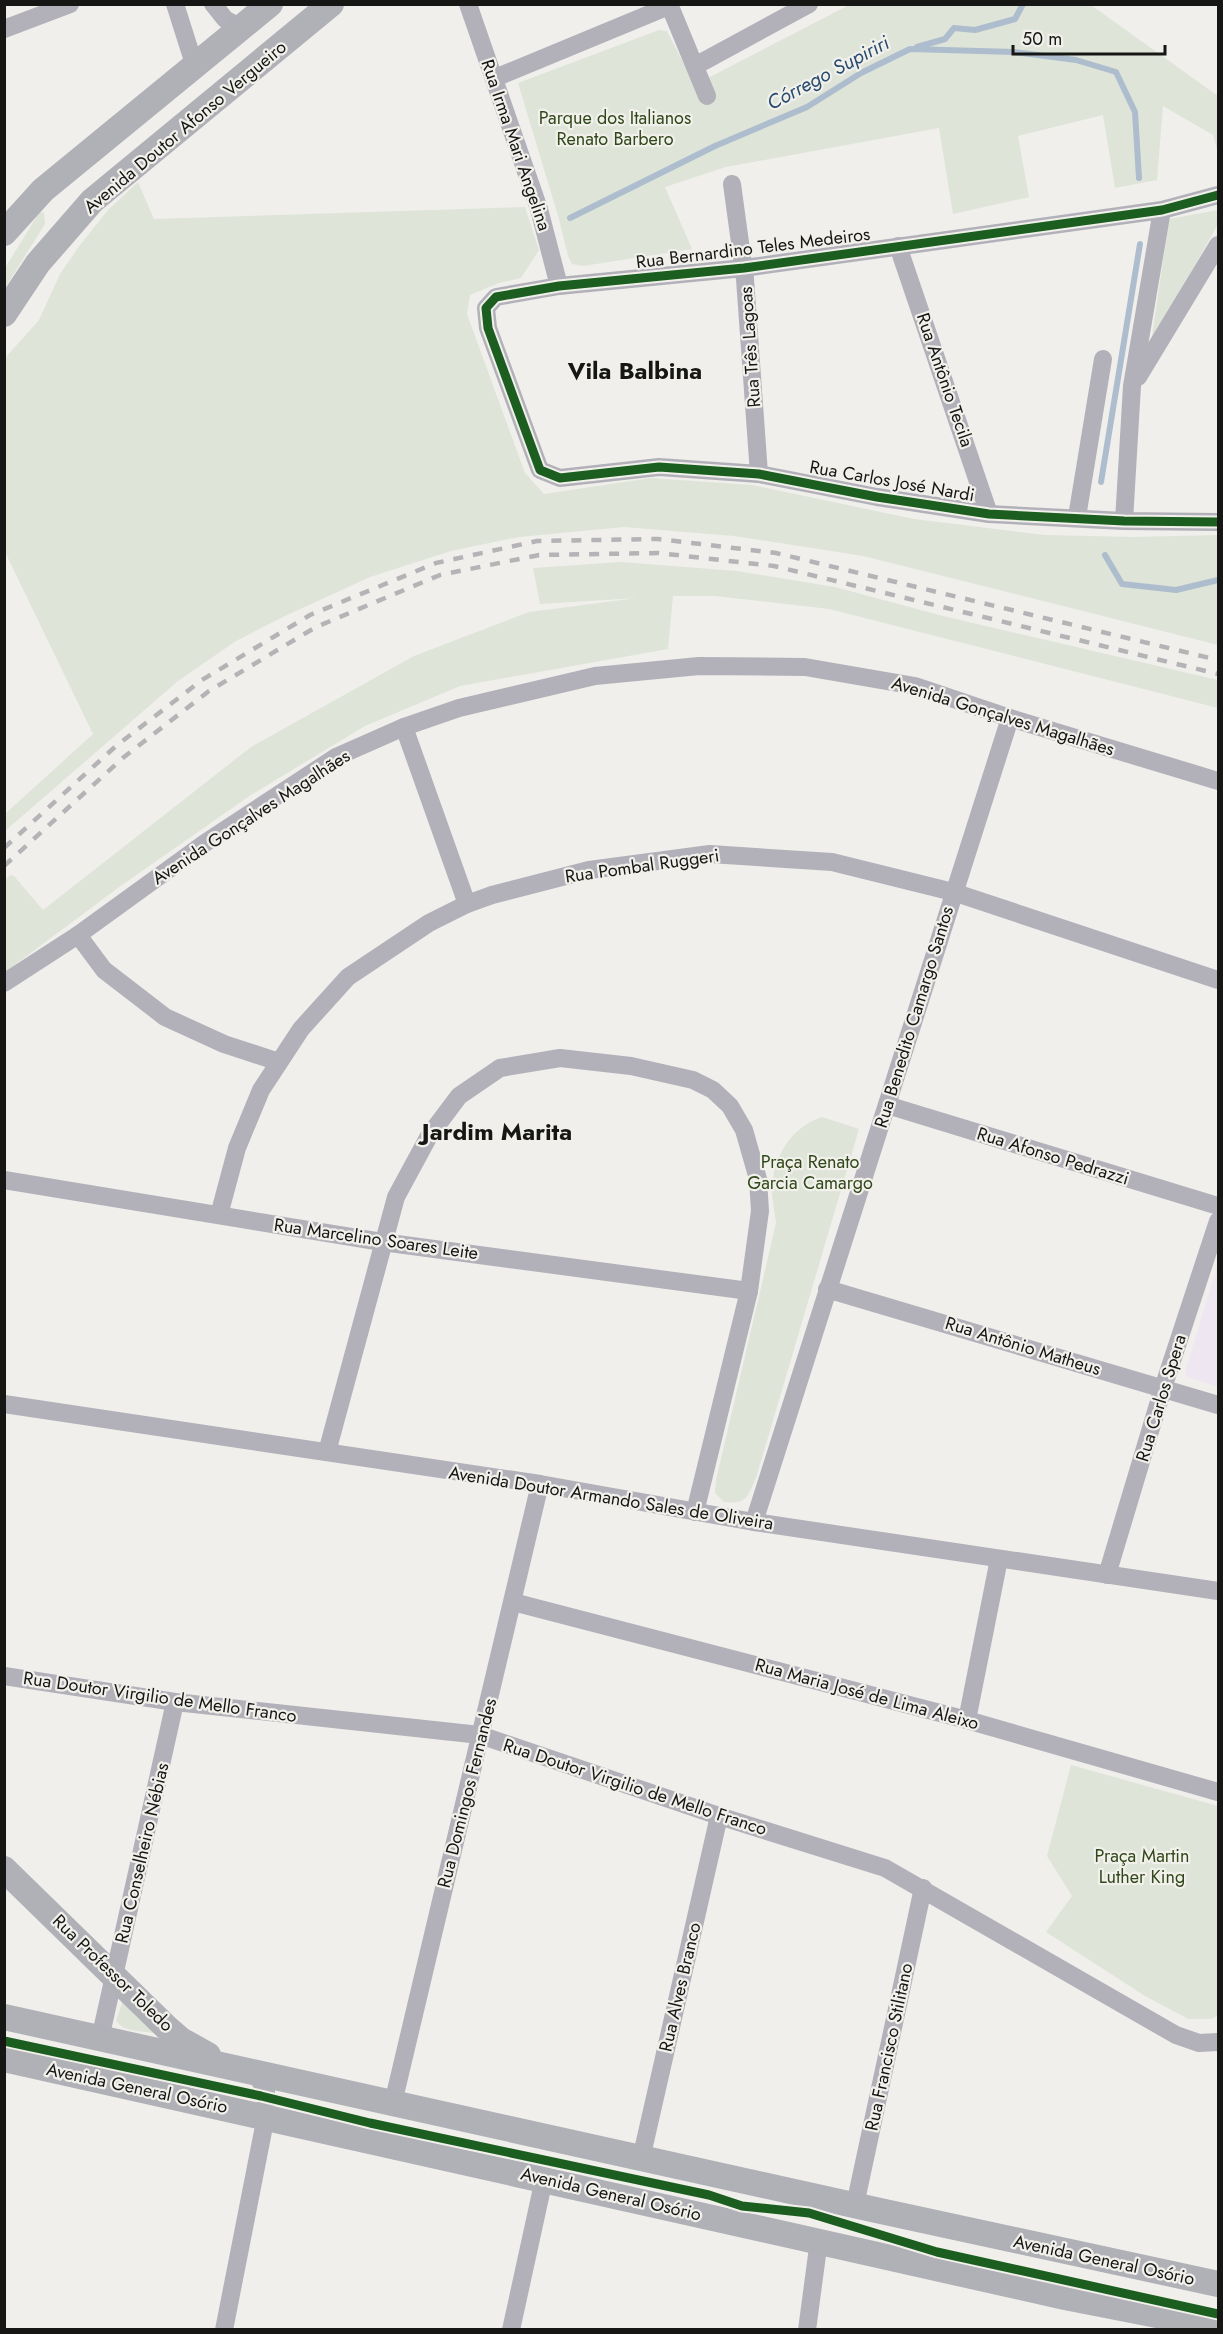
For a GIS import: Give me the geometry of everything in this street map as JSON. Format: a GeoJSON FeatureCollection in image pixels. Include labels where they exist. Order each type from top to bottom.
{"type":"FeatureCollection","features":[{"type":"Feature","properties":{"kind":"main road"},"geometry":{"type":"LineString","coordinates":[[4,232],[43,190],[243,29],[270,4]]}},
{"type":"Feature","properties":{"kind":"main road","name":"Avenida Doutor Afonso Vergueiro"},"geometry":{"type":"LineString","coordinates":[[4,314],[38,263],[92,201],[331,4]]}},
{"type":"Feature","properties":{"kind":"main road"},"geometry":{"type":"LineString","coordinates":[[243,29],[281,33],[312,21]]}},
{"type":"Feature","properties":{"kind":"main road"},"geometry":{"type":"LineString","coordinates":[[38,263],[57,227],[82,191],[183,108],[192,91],[195,67]]}},
{"type":"Feature","properties":{"kind":"main road","name":"Rua Professor Toledo"},"geometry":{"type":"LineString","coordinates":[[4,1869],[181,2040],[229,2067]]}},
{"type":"Feature","properties":{"kind":"main road","name":"Avenida General Osório"},"geometry":{"type":"LineString","coordinates":[[4,2017],[641,2159],[1218,2284]]}},
{"type":"Feature","properties":{"kind":"main road","name":"Avenida General Osório"},"geometry":{"type":"LineString","coordinates":[[4,2059],[1145,2313],[1218,2327]]}},
{"type":"Feature","properties":{"kind":"main road"},"geometry":{"type":"LineString","coordinates":[[1145,2313],[1187,2330]]}},
{"type":"Feature","properties":{"kind":"street"},"geometry":{"type":"LineString","coordinates":[[4,29],[70,4]]}},
{"type":"Feature","properties":{"kind":"street"},"geometry":{"type":"LineString","coordinates":[[175,4],[195,67]]}},
{"type":"Feature","properties":{"kind":"street"},"geometry":{"type":"LineString","coordinates":[[213,4],[225,19],[243,29]]}},
{"type":"Feature","properties":{"kind":"street","name":"Rua Irma Mari Angelina"},"geometry":{"type":"LineString","coordinates":[[468,4],[539,209],[559,286]]}},
{"type":"Feature","properties":{"kind":"street"},"geometry":{"type":"LineString","coordinates":[[695,66],[809,4]]}},
{"type":"Feature","properties":{"kind":"street"},"geometry":{"type":"LineString","coordinates":[[495,78],[669,5],[707,96]]}},
{"type":"Feature","properties":{"kind":"street","name":"Rua Três Lagoas"},"geometry":{"type":"LineString","coordinates":[[732,184],[744,268],[759,474]]}},
{"type":"Feature","properties":{"kind":"street","name":"Rua Bernardino Teles Medeiros"},"geometry":{"type":"LineString","coordinates":[[560,478],[540,470],[488,327],[486,308],[496,297],[559,286],[744,268],[1162,210],[1218,195]]}},
{"type":"Feature","properties":{"kind":"street"},"geometry":{"type":"LineString","coordinates":[[1124,521],[1132,386],[1162,210]]}},
{"type":"Feature","properties":{"kind":"street"},"geometry":{"type":"LineString","coordinates":[[1132,386],[1218,245]]}},
{"type":"Feature","properties":{"kind":"street","name":"Rua Antônio Tecila"},"geometry":{"type":"LineString","coordinates":[[898,246],[989,514]]}},
{"type":"Feature","properties":{"kind":"street"},"geometry":{"type":"LineString","coordinates":[[1077,518],[1103,359]]}},
{"type":"Feature","properties":{"kind":"street","name":"Rua Carlos José Nardi"},"geometry":{"type":"LineString","coordinates":[[560,478],[659,467],[759,474],[989,514],[1124,521],[1218,522]]}},
{"type":"Feature","properties":{"kind":"street","name":"Avenida Gonçalves Magalhães"},"geometry":{"type":"LineString","coordinates":[[4,983],[78,935],[205,843],[336,757],[404,726],[459,708],[595,676],[699,666],[805,667],[915,686],[1010,718],[1218,781]]}},
{"type":"Feature","properties":{"kind":"street","name":"Rua Benedito Camargo Santos"},"geometry":{"type":"LineString","coordinates":[[754,1522],[1010,718]]}},
{"type":"Feature","properties":{"kind":"street"},"geometry":{"type":"LineString","coordinates":[[404,726],[466,904]]}},
{"type":"Feature","properties":{"kind":"street","name":"Rua Pombal Ruggeri"},"geometry":{"type":"LineString","coordinates":[[219,1215],[237,1148],[261,1090],[301,1029],[348,977],[429,923],[466,904],[589,870],[710,854],[832,862],[953,892],[1218,980]]}},
{"type":"Feature","properties":{"kind":"street"},"geometry":{"type":"LineString","coordinates":[[78,935],[104,970],[165,1017],[224,1044],[279,1062]]}},
{"type":"Feature","properties":{"kind":"street"},"geometry":{"type":"LineString","coordinates":[[327,1452],[396,1197],[429,1136],[459,1096],[500,1068],[510,1066],[560,1058],[631,1066],[693,1080],[713,1090],[730,1106],[744,1130],[758,1179],[760,1211],[749,1290],[695,1512]]}},
{"type":"Feature","properties":{"kind":"street","name":"Rua Afonso Pedrazzi"},"geometry":{"type":"LineString","coordinates":[[887,1105],[1218,1206]]}},
{"type":"Feature","properties":{"kind":"street","name":"Rua Marcelino Soares Leite"},"geometry":{"type":"LineString","coordinates":[[4,1180],[382,1242],[749,1290]]}},
{"type":"Feature","properties":{"kind":"street","name":"Rua Carlos Spera"},"geometry":{"type":"LineString","coordinates":[[1107,1575],[1163,1388],[1218,1221]]}},
{"type":"Feature","properties":{"kind":"street","name":"Rua Antônio Matheus"},"geometry":{"type":"LineString","coordinates":[[827,1289],[1218,1405]]}},
{"type":"Feature","properties":{"kind":"street","name":"Avenida Doutor Armando Sales de Oliveira"},"geometry":{"type":"LineString","coordinates":[[4,1404],[540,1484],[754,1522],[1218,1591]]}},
{"type":"Feature","properties":{"kind":"street","name":"Rua Domingos Fernandes"},"geometry":{"type":"LineString","coordinates":[[393,2103],[540,1484]]}},
{"type":"Feature","properties":{"kind":"street"},"geometry":{"type":"LineString","coordinates":[[967,1720],[999,1558]]}},
{"type":"Feature","properties":{"kind":"street","name":"Rua Maria José de Lima Aleixo"},"geometry":{"type":"LineString","coordinates":[[513,1602],[967,1720],[1218,1792]]}},
{"type":"Feature","properties":{"kind":"street","name":"Rua Doutor Virgilio de Mello Franco"},"geometry":{"type":"LineString","coordinates":[[4,1676],[175,1702],[480,1735],[719,1816],[885,1868],[1176,2035],[1199,2043],[1218,2042]]}},
{"type":"Feature","properties":{"kind":"street","name":"Rua Conselheiro Nébias"},"geometry":{"type":"LineString","coordinates":[[100,2039],[175,1702]]}},
{"type":"Feature","properties":{"kind":"street","name":"Rua Alves Branco"},"geometry":{"type":"LineString","coordinates":[[641,2159],[719,1816]]}},
{"type":"Feature","properties":{"kind":"street","name":"Rua Francisco Stilitano"},"geometry":{"type":"LineString","coordinates":[[855,2205],[923,1888]]}},
{"type":"Feature","properties":{"kind":"street"},"geometry":{"type":"LineString","coordinates":[[224,2330],[266,2116],[266,2091],[256,2074]]}},
{"type":"Feature","properties":{"kind":"street"},"geometry":{"type":"LineString","coordinates":[[511,2330],[544,2179]]}},
{"type":"Feature","properties":{"kind":"street"},"geometry":{"type":"LineString","coordinates":[[807,2330],[819,2240]]}},
{"type":"Feature","properties":{"kind":"shaded area"},"geometry":{"type":"Polygon","coordinates":[[[1218,1263],[1218,1387],[1187,1377],[1185,1372],[1218,1263]]]}},
{"type":"Feature","properties":{"kind":"green space","name":"Parque dos Italianos Renato Barbero"},"geometry":{"type":"Polygon","coordinates":[[[849,5],[1091,5],[1218,96],[1218,153],[1213,135],[1163,106],[1157,180],[1115,188],[1103,115],[1018,136],[1029,197],[953,214],[939,128],[726,167],[665,187],[692,249],[583,266],[572,264],[518,83],[659,30],[667,31],[688,72],[710,77],[849,5]]]}},
{"type":"Feature","properties":{"kind":"green space"},"geometry":{"type":"Polygon","coordinates":[[[138,182],[154,219],[525,207],[539,250],[521,278],[499,283],[470,295],[467,314],[525,473],[544,494],[651,478],[752,485],[914,519],[1045,535],[1133,537],[1218,535],[1218,645],[863,556],[734,536],[624,527],[519,537],[451,551],[370,577],[236,641],[178,681],[5,831],[5,814],[93,734],[5,552],[5,358],[39,320],[60,274],[80,245],[108,210],[138,182]]]}},
{"type":"Feature","properties":{"kind":"green space"},"geometry":{"type":"Polygon","coordinates":[[[1218,210],[1218,224],[1151,343],[1169,219],[1218,210]]]}},
{"type":"Feature","properties":{"kind":"green space"},"geometry":{"type":"Polygon","coordinates":[[[44,212],[45,224],[5,288],[5,268],[39,213],[44,212]]]}},
{"type":"Feature","properties":{"kind":"green space"},"geometry":{"type":"Polygon","coordinates":[[[621,562],[737,571],[835,587],[943,616],[1218,680],[1218,708],[829,609],[715,596],[673,596],[668,649],[460,686],[365,726],[251,795],[122,885],[5,972],[5,880],[10,875],[14,876],[43,910],[251,747],[414,656],[529,612],[637,598],[540,604],[533,568],[621,562]]]}},
{"type":"Feature","properties":{"kind":"green space","name":"Praça Renato Garcia Camargo"},"geometry":{"type":"Polygon","coordinates":[[[822,1117],[859,1129],[756,1478],[742,1501],[724,1502],[715,1493],[716,1480],[776,1223],[772,1190],[776,1166],[780,1155],[793,1136],[801,1128],[822,1117]]]}},
{"type":"Feature","properties":{"kind":"green space","name":"Praça Martin Luther King"},"geometry":{"type":"Polygon","coordinates":[[[1071,1765],[1218,1806],[1218,2016],[1211,2019],[1188,2019],[1145,1996],[1046,1932],[1072,1896],[1047,1856],[1071,1765]]]}},
{"type":"Feature","properties":{"kind":"green space"},"geometry":{"type":"Polygon","coordinates":[[[123,2001],[154,2031],[153,2033],[132,2030],[119,2024],[116,2020],[123,2001]]]}},
{"type":"Feature","properties":{"kind":"waterway"},"geometry":{"type":"LineString","coordinates":[[917,47],[945,39],[954,28],[975,30],[1015,19],[1023,4]]}},
{"type":"Feature","properties":{"kind":"waterway","name":"Córrego Supiriri"},"geometry":{"type":"LineString","coordinates":[[570,218],[715,146],[807,107],[861,73],[910,49],[1014,52],[1076,60],[1116,72],[1135,112],[1139,178]]}},
{"type":"Feature","properties":{"kind":"waterway","name":"Córrego Supiriri"},"geometry":{"type":"LineString","coordinates":[[1101,482],[1140,244]]}},
{"type":"Feature","properties":{"kind":"waterway","name":"Córrego Supiriri"},"geometry":{"type":"LineString","coordinates":[[1105,555],[1122,584],[1176,590],[1218,580]]}},
{"type":"Feature","properties":{"kind":"railway"},"geometry":{"type":"LineString","coordinates":[[4,848],[116,746],[202,680],[310,615],[436,563],[537,541],[658,539],[776,553],[1218,660]]}},
{"type":"Feature","properties":{"kind":"railway"},"geometry":{"type":"LineString","coordinates":[[4,866],[124,757],[209,691],[316,627],[440,575],[539,555],[658,553],[774,566],[1218,674]]}},
{"type":"Feature","properties":{"kind":"cycle path"},"geometry":{"type":"LineString","coordinates":[[1218,195],[1162,210],[744,268],[559,286],[496,297],[486,308],[488,328],[540,470],[560,478],[659,467],[759,474],[877,497],[989,514],[1124,521],[1218,522]]}},
{"type":"Feature","properties":{"kind":"cycle path"},"geometry":{"type":"LineString","coordinates":[[4,2041],[261,2096],[370,2123],[709,2195],[742,2206],[809,2213],[937,2252],[1218,2314]]}},
{"type":"Feature","properties":{"kind":"district","name":"Vila Balbina"},"geometry":{"type":"Point","coordinates":[635,370]}},
{"type":"Feature","properties":{"kind":"district","name":"Jardim Marita"},"geometry":{"type":"Point","coordinates":[497,1131]}}]}
